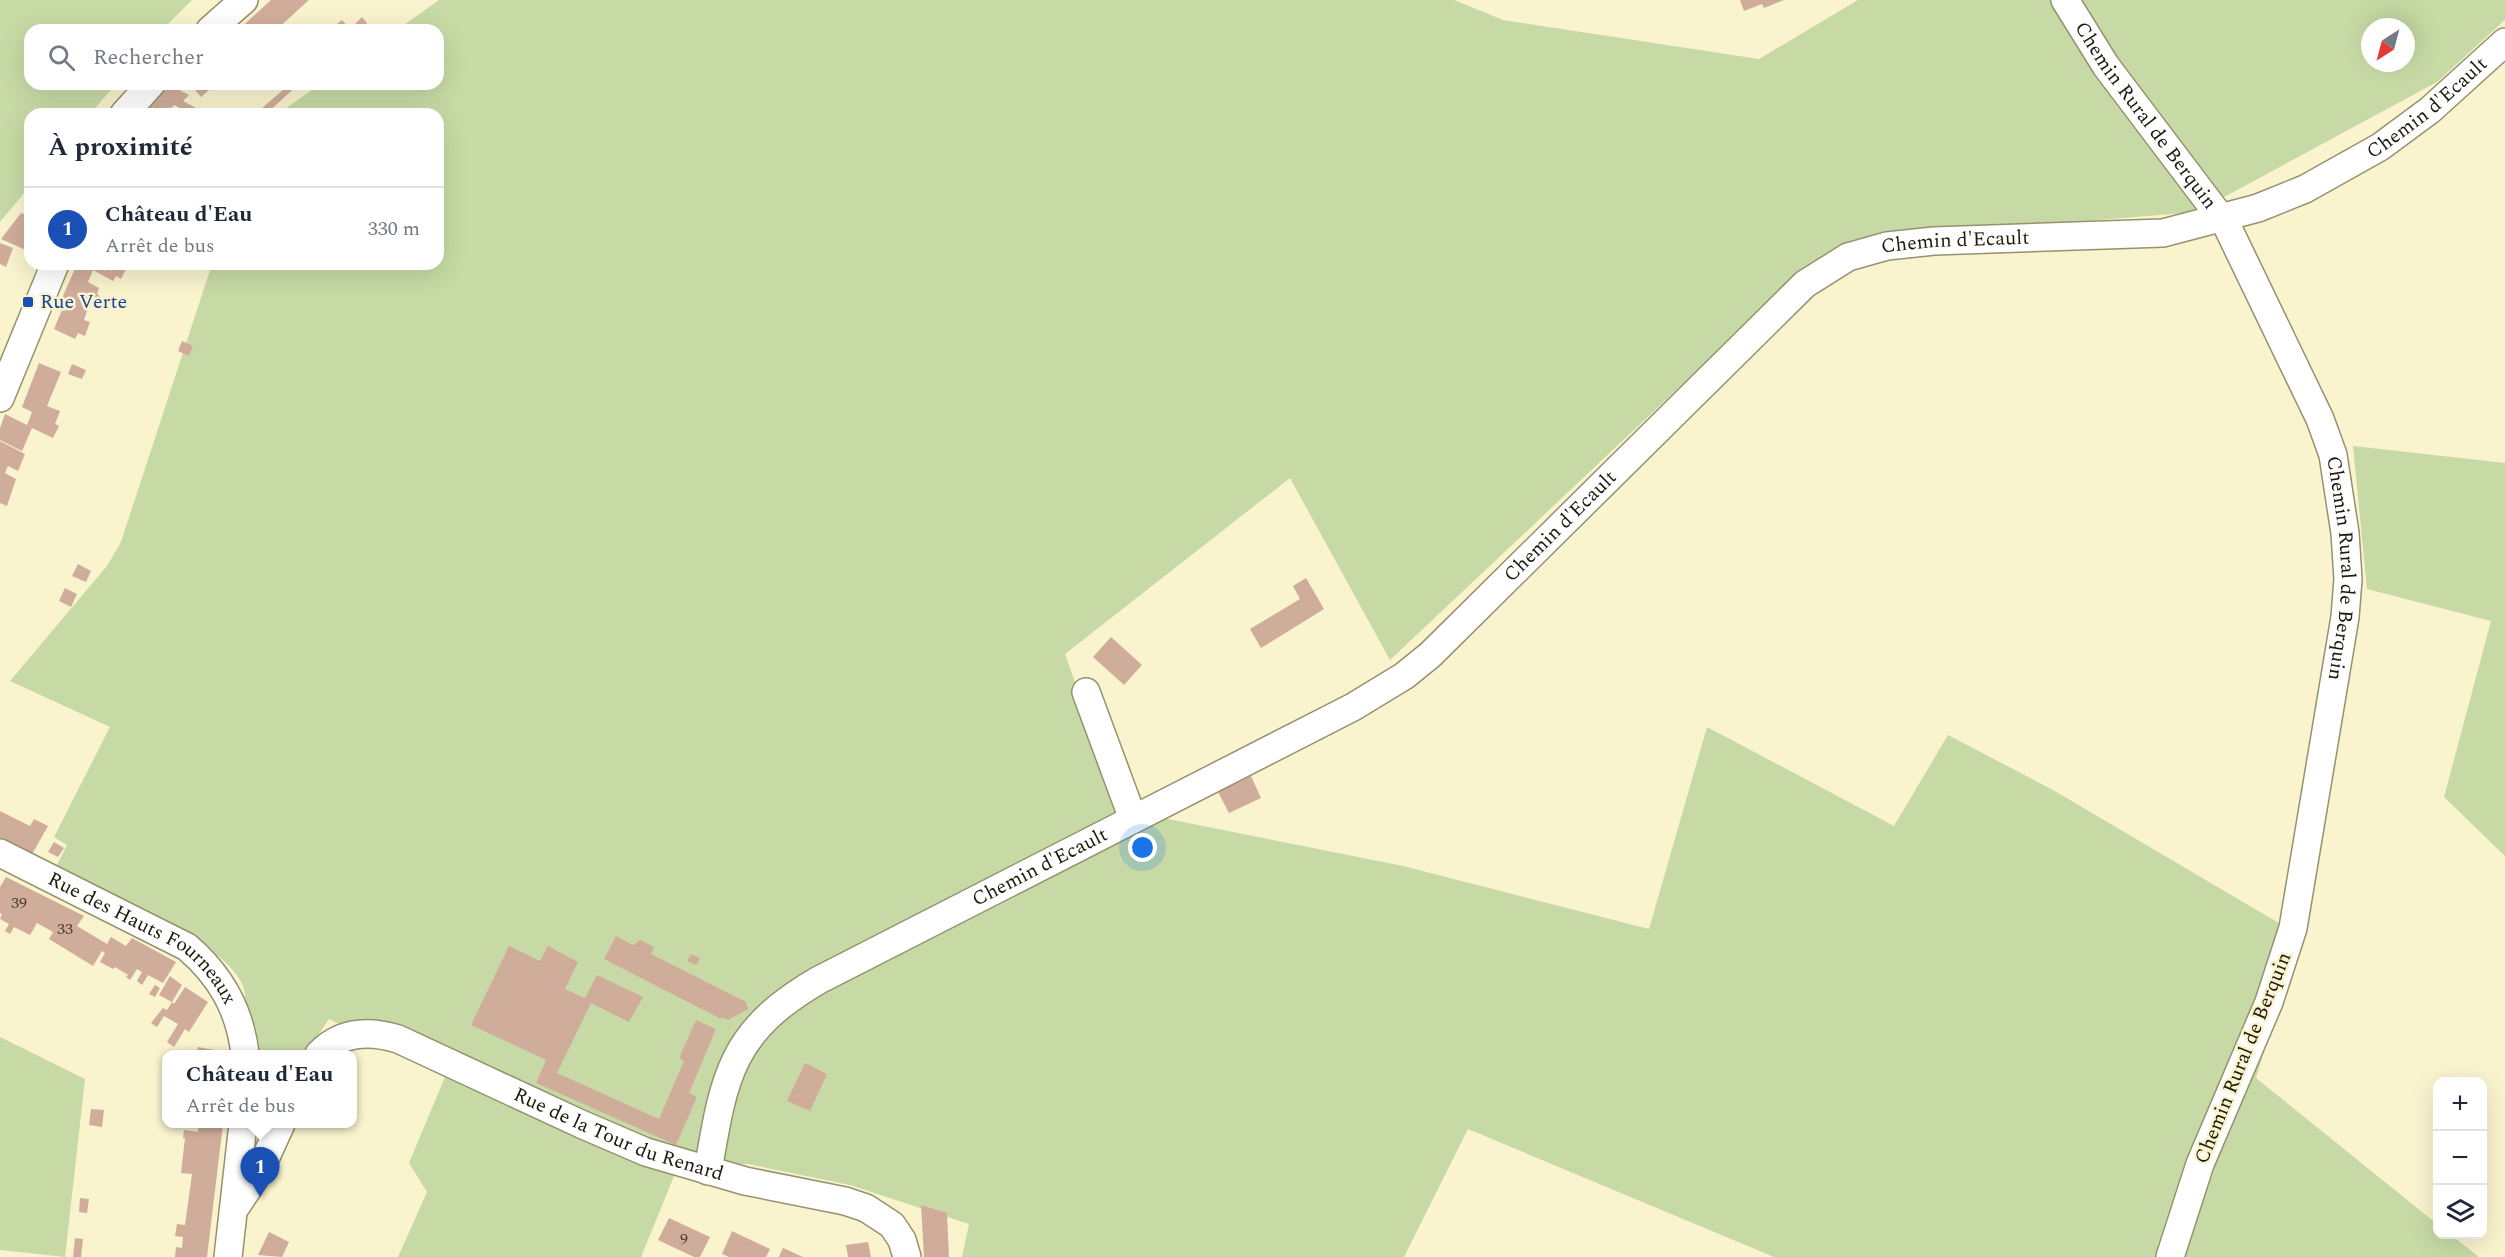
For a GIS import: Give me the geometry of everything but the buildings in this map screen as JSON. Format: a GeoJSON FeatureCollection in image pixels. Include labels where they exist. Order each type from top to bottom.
{"type":"FeatureCollection","features":[{"type":"Feature","properties":{"kind":"street"},"geometry":{"type":"LineString","coordinates":[[217,24],[244,0]]}},
{"type":"Feature","properties":{"kind":"street","name":"Chemin Rural de Berquin"},"geometry":{"type":"LineString","coordinates":[[2065,0],[2106,66],[2221,218],[2330,442],[2346,540],[2348,590],[2293,928],[2266,1008],[2200,1164],[2170,1257]]}},
{"type":"Feature","properties":{"kind":"street","name":"Chemin d'Ecault"},"geometry":{"type":"LineString","coordinates":[[708,1171],[718,1115],[732,1070],[747,1038],[773,1010],[819,980],[1368,699],[1422,662],[1805,284],[1827,268],[1862,252],[1887,246],[1934,241],[2163,233],[2258,208],[2294,195],[2380,147],[2430,110],[2505,42]]}},
{"type":"Feature","properties":{"kind":"street"},"geometry":{"type":"LineString","coordinates":[[129,108],[146,90]]}},
{"type":"Feature","properties":{"kind":"street"},"geometry":{"type":"LineString","coordinates":[[0,398],[53,270]]}},
{"type":"Feature","properties":{"kind":"street"},"geometry":{"type":"LineString","coordinates":[[1086,692],[1133,819]]}},
{"type":"Feature","properties":{"kind":"street","name":"Rue des Hauts Fourneaux"},"geometry":{"type":"LineString","coordinates":[[0,853],[187,947],[205,963],[226,990],[239,1023],[244,1050]]}},
{"type":"Feature","properties":{"kind":"street","name":"Rue de la Tour du Renard"},"geometry":{"type":"LineString","coordinates":[[324,1050],[337,1040],[353,1034],[370,1033],[390,1036],[627,1144],[708,1171],[866,1208],[884,1218],[898,1233],[907,1257]]}},
{"type":"Feature","properties":{"kind":"street"},"geometry":{"type":"LineString","coordinates":[[234,1212],[260,1170],[279,1128]]}},
{"type":"Feature","properties":{"kind":"street"},"geometry":{"type":"LineString","coordinates":[[228,1257],[242,1133]]}},
{"type":"Feature","properties":{"kind":"green space"},"geometry":{"type":"Polygon","coordinates":[[[0,0],[192,0],[168,24],[24,24],[24,90],[111,90],[95,108],[24,108],[24,193],[0,222],[0,0]]]}},
{"type":"Feature","properties":{"kind":"green space"},"geometry":{"type":"Polygon","coordinates":[[[439,0],[1454,0],[1503,20],[1759,59],[1858,0],[2505,0],[2505,20],[2437,82],[2226,196],[2185,213],[1851,240],[1791,282],[1390,660],[1290,478],[1065,654],[1118,804],[1163,818],[1403,866],[1649,929],[1707,727],[1894,826],[1948,735],[2053,790],[2299,935],[2256,1078],[2433,1221],[2433,1239],[2456,1239],[2479,1257],[1774,1257],[1468,1129],[1404,1257],[962,1257],[969,1224],[850,1185],[748,1164],[711,1165],[674,1176],[641,1257],[398,1257],[427,1192],[409,1163],[445,1077],[329,1019],[308,1050],[247,1050],[245,992],[232,969],[188,934],[130,902],[56,867],[67,845],[54,837],[110,727],[10,681],[107,566],[121,542],[210,270],[444,270],[444,108],[286,108],[312,90],[444,90],[444,24],[405,24],[439,0]]]}},
{"type":"Feature","properties":{"kind":"green space"},"geometry":{"type":"Polygon","coordinates":[[[2353,446],[2505,463],[2505,856],[2444,797],[2491,621],[2367,589],[2353,446]]]}},
{"type":"Feature","properties":{"kind":"green space"},"geometry":{"type":"Polygon","coordinates":[[[0,1037],[85,1079],[65,1257],[0,1250],[0,1037]]]}},
{"type":"Feature","properties":{"kind":"place","name":"Rue Verte"},"geometry":{"type":"Point","coordinates":[28,302]}},
{"type":"Feature","properties":{"kind":"place","name":"Château d'Eau"},"geometry":{"type":"Point","coordinates":[260,1197]}}]}
